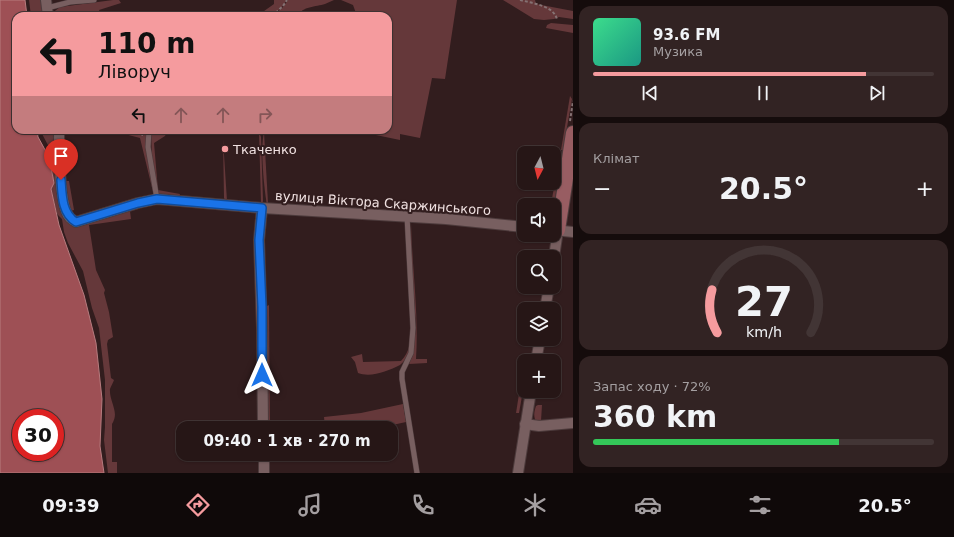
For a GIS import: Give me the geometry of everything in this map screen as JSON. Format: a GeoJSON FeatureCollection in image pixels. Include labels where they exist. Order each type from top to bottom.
{"type":"FeatureCollection","features":[{"type":"Feature","properties":{"kind":"street"},"geometry":{"type":"LineString","coordinates":[[561,201],[573,133]]}},
{"type":"Feature","properties":{"kind":"street","name":"вулиця Віктора Скаржинського"},"geometry":{"type":"LineString","coordinates":[[59,134],[62,192],[66,211],[70,219],[76,222],[138,203],[157,199],[262,208],[408,216],[517,226]]}},
{"type":"Feature","properties":{"kind":"street"},"geometry":{"type":"LineString","coordinates":[[262,208],[259,240],[262,321],[263,421]]}},
{"type":"Feature","properties":{"kind":"street"},"geometry":{"type":"LineString","coordinates":[[561,231],[573,232]]}},
{"type":"Feature","properties":{"kind":"street"},"geometry":{"type":"LineString","coordinates":[[518,473],[530,398]]}},
{"type":"Feature","properties":{"kind":"street"},"geometry":{"type":"LineString","coordinates":[[525,424],[539,426],[573,423]]}},
{"type":"Feature","properties":{"kind":"street"},"geometry":{"type":"LineString","coordinates":[[264,461],[264,473]]}},
{"type":"Feature","properties":{"kind":"lane"},"geometry":{"type":"LineString","coordinates":[[47,8],[70,2],[94,0]]}},
{"type":"Feature","properties":{"kind":"lane"},"geometry":{"type":"LineString","coordinates":[[149,134],[148,147],[157,199]]}},
{"type":"Feature","properties":{"kind":"lane"},"geometry":{"type":"LineString","coordinates":[[408,216],[413,328],[411,353],[402,372],[402,378],[417,473]]}},
{"type":"Feature","properties":{"kind":"path"},"geometry":{"type":"LineString","coordinates":[[276,12],[287,0]]}},
{"type":"Feature","properties":{"kind":"path"},"geometry":{"type":"LineString","coordinates":[[520,0],[550,10],[556,16],[557,20]]}},
{"type":"Feature","properties":{"kind":"path"},"geometry":{"type":"LineString","coordinates":[[140,134],[144,135]]}},
{"type":"Feature","properties":{"kind":"shaded area"},"geometry":{"type":"Polygon","coordinates":[[[0,0],[25,0],[26,12],[12,12],[12,134],[38,134],[49,157],[54,183],[51,189],[59,225],[84,295],[96,343],[102,399],[100,446],[104,473],[0,473],[0,0]]]}},
{"type":"Feature","properties":{"kind":"shaded area"},"geometry":{"type":"Polygon","coordinates":[[[29,0],[43,0],[45,12],[30,12],[29,0]]]}},
{"type":"Feature","properties":{"kind":"shaded area"},"geometry":{"type":"Polygon","coordinates":[[[113,0],[119,0],[121,3],[99,10],[100,12],[54,12],[60,7],[113,0]]]}},
{"type":"Feature","properties":{"kind":"shaded area"},"geometry":{"type":"Polygon","coordinates":[[[274,0],[287,0],[276,12],[263,12],[274,4],[274,0]]]}},
{"type":"Feature","properties":{"kind":"shaded area"},"geometry":{"type":"Polygon","coordinates":[[[288,0],[334,0],[325,4],[310,7],[301,12],[277,12],[288,0]]]}},
{"type":"Feature","properties":{"kind":"shaded area"},"geometry":{"type":"Polygon","coordinates":[[[341,0],[457,0],[445,79],[432,78],[420,138],[400,134],[400,140],[371,134],[392,134],[392,12],[356,12],[353,5],[341,0]]]}},
{"type":"Feature","properties":{"kind":"shaded area"},"geometry":{"type":"Polygon","coordinates":[[[503,0],[535,0],[536,4],[573,11],[573,19],[559,17],[544,20],[534,19],[503,0]]]}},
{"type":"Feature","properties":{"kind":"shaded area"},"geometry":{"type":"Polygon","coordinates":[[[551,23],[573,25],[573,33],[546,28],[547,25],[551,23]]]}},
{"type":"Feature","properties":{"kind":"shaded area"},"geometry":{"type":"Polygon","coordinates":[[[570,96],[572,99],[563,150],[561,150],[570,96]]]}},
{"type":"Feature","properties":{"kind":"shaded area"},"geometry":{"type":"Polygon","coordinates":[[[42,134],[58,134],[69,221],[139,205],[140,208],[130,211],[131,219],[89,225],[96,270],[105,290],[104,293],[113,337],[108,340],[107,344],[111,378],[114,380],[110,389],[115,411],[112,424],[112,462],[117,462],[117,473],[108,473],[104,440],[105,380],[99,328],[92,308],[83,271],[68,243],[64,232],[62,219],[57,214],[51,189],[54,183],[49,157],[50,149],[42,134]]]}},
{"type":"Feature","properties":{"kind":"shaded area"},"geometry":{"type":"Polygon","coordinates":[[[124,134],[147,134],[154,196],[140,138],[124,134]]]}},
{"type":"Feature","properties":{"kind":"shaded area"},"geometry":{"type":"Polygon","coordinates":[[[151,134],[166,134],[154,143],[158,190],[180,194],[179,197],[158,195],[152,164],[151,134]]]}},
{"type":"Feature","properties":{"kind":"shaded area"},"geometry":{"type":"Polygon","coordinates":[[[260,134],[262,205],[226,202],[224,198],[223,139],[227,201],[261,203],[260,134]]]}},
{"type":"Feature","properties":{"kind":"shaded area"},"geometry":{"type":"Polygon","coordinates":[[[264,134],[267,206],[262,158],[264,134]]]}},
{"type":"Feature","properties":{"kind":"shaded area"},"geometry":{"type":"Polygon","coordinates":[[[62,158],[64,159],[66,181],[69,181],[74,210],[70,211],[67,204],[62,158]]]}},
{"type":"Feature","properties":{"kind":"shaded area"},"geometry":{"type":"Polygon","coordinates":[[[554,190],[556,190],[555,198],[552,198],[554,190]]]}},
{"type":"Feature","properties":{"kind":"shaded area"},"geometry":{"type":"Polygon","coordinates":[[[411,221],[421,222],[411,223],[416,308],[417,342],[416,359],[427,359],[427,363],[409,364],[413,354],[416,326],[410,246],[411,221]]]}},
{"type":"Feature","properties":{"kind":"shaded area"},"geometry":{"type":"Polygon","coordinates":[[[269,305],[270,421],[268,421],[267,306],[269,305]]]}},
{"type":"Feature","properties":{"kind":"shaded area"},"geometry":{"type":"Polygon","coordinates":[[[410,330],[411,344],[410,349],[406,358],[400,365],[374,374],[368,375],[358,373],[355,362],[351,357],[362,354],[363,362],[401,361],[408,350],[410,343],[410,330]]]}},
{"type":"Feature","properties":{"kind":"shaded area"},"geometry":{"type":"Polygon","coordinates":[[[518,398],[522,398],[519,413],[516,413],[518,398]]]}},
{"type":"Feature","properties":{"kind":"shaded area"},"geometry":{"type":"Polygon","coordinates":[[[403,404],[406,422],[398,424],[398,421],[324,421],[324,417],[361,413],[403,404]]]}},
{"type":"Feature","properties":{"kind":"shaded area"},"geometry":{"type":"Polygon","coordinates":[[[542,405],[541,421],[573,421],[537,423],[534,414],[536,406],[542,405]]]}},
{"type":"Feature","properties":{"kind":"place","name":"Ткаченко"},"geometry":{"type":"Point","coordinates":[225,149]}},
{"type":"Feature","properties":{"kind":"route"},"geometry":{"type":"LineString","coordinates":[[61,180],[66,211],[70,219],[76,222],[138,203],[157,199],[262,208],[259,240],[262,307],[262,375]]}}]}
